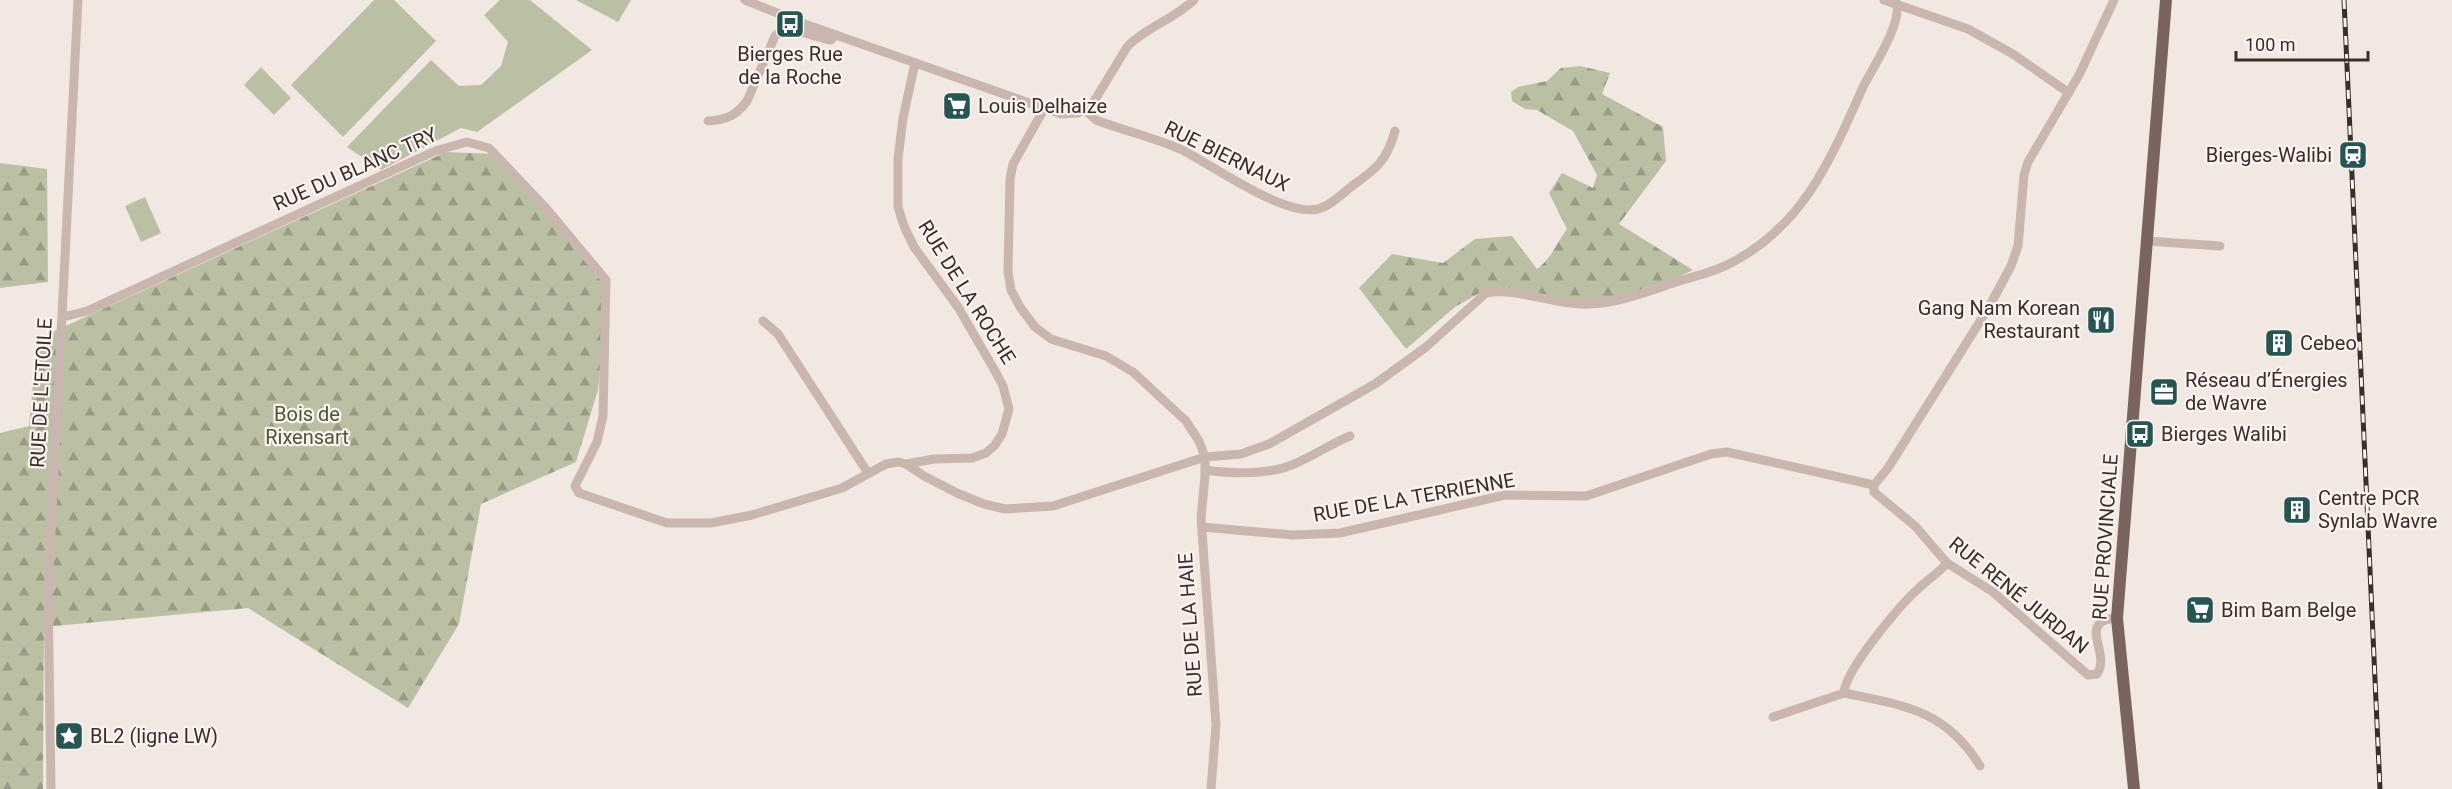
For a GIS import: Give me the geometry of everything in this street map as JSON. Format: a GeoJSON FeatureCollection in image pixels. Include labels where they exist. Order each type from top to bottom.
{"type":"FeatureCollection","features":[{"type":"Feature","properties":{"kind":"main road","name":"RUE PROVINCIALE"},"geometry":{"type":"LineString","coordinates":[[2134,789],[2117,618],[2166,0]]}},
{"type":"Feature","properties":{"kind":"street","name":"RUE DE L'ETOILE"},"geometry":{"type":"LineString","coordinates":[[51,789],[48,591],[78,0]]}},
{"type":"Feature","properties":{"kind":"street"},"geometry":{"type":"LineString","coordinates":[[745,0],[1044,110],[1061,114],[1085,110],[1099,94],[1127,47],[1194,0]]}},
{"type":"Feature","properties":{"kind":"street"},"geometry":{"type":"LineString","coordinates":[[1884,0],[1896,2],[1968,29],[2013,54],[2069,93]]}},
{"type":"Feature","properties":{"kind":"street"},"geometry":{"type":"LineString","coordinates":[[1874,485],[1888,468],[2007,275],[2018,246],[2024,175],[2028,162],[2069,93],[2114,0]]}},
{"type":"Feature","properties":{"kind":"street"},"geometry":{"type":"LineString","coordinates":[[906,464],[940,485],[984,504],[1005,509],[1053,506],[1205,458],[1241,454],[1257,449],[1357,396],[1426,347],[1486,293],[1497,291],[1561,303],[1606,304],[1727,266],[1748,254],[1791,217],[1824,173],[1866,81],[1892,33],[1896,2]]}},
{"type":"Feature","properties":{"kind":"street"},"geometry":{"type":"LineString","coordinates":[[708,121],[724,120],[741,110],[780,32],[794,30],[831,40],[836,34]]}},
{"type":"Feature","properties":{"kind":"street","name":"RUE DE LA ROCHE"},"geometry":{"type":"LineString","coordinates":[[830,491],[850,484],[886,464],[972,458],[986,453],[1002,434],[1009,409],[1003,386],[995,371],[958,307],[914,247],[898,207],[898,159],[903,118],[915,63]]}},
{"type":"Feature","properties":{"kind":"street"},"geometry":{"type":"LineString","coordinates":[[1044,110],[1013,164],[1010,179],[1008,272],[1014,299],[1029,320],[1043,334],[1058,342],[1106,356],[1133,372],[1186,422],[1199,441],[1205,458]]}},
{"type":"Feature","properties":{"kind":"street","name":"RUE BIERNAUX"},"geometry":{"type":"LineString","coordinates":[[1085,110],[1096,120],[1188,153],[1282,205],[1310,210],[1329,203],[1382,163],[1391,148],[1395,131]]}},
{"type":"Feature","properties":{"kind":"street","name":"RUE DU BLANC TRY"},"geometry":{"type":"LineString","coordinates":[[63,317],[87,311],[435,151],[460,143],[473,142],[484,145],[496,154],[545,207],[606,280],[603,416],[597,442],[575,486],[577,492],[657,521],[698,525],[752,514],[830,491]]}},
{"type":"Feature","properties":{"kind":"street"},"geometry":{"type":"LineString","coordinates":[[2147,241],[2220,246]]}},
{"type":"Feature","properties":{"kind":"street"},"geometry":{"type":"LineString","coordinates":[[763,321],[778,334],[868,473]]}},
{"type":"Feature","properties":{"kind":"street"},"geometry":{"type":"LineString","coordinates":[[1205,470],[1218,472],[1275,470],[1350,436]]}},
{"type":"Feature","properties":{"kind":"street","name":"RUE DE LA TERRIENNE"},"geometry":{"type":"LineString","coordinates":[[1202,527],[1293,535],[1334,534],[1505,495],[1586,496],[1711,454],[1727,452],[1874,485]]}},
{"type":"Feature","properties":{"kind":"street","name":"RUE DE LA HAIE"},"geometry":{"type":"LineString","coordinates":[[1205,458],[1201,512],[1216,725],[1211,789]]}},
{"type":"Feature","properties":{"kind":"street","name":"RUE RENÉ JURDAN"},"geometry":{"type":"LineString","coordinates":[[1874,485],[1874,492],[1915,526],[1947,563],[1993,592],[2088,675],[2097,674],[2101,669],[2102,661],[2097,637],[2098,625],[2103,620],[2117,618]]}},
{"type":"Feature","properties":{"kind":"street"},"geometry":{"type":"LineString","coordinates":[[1844,693],[1849,676],[1896,613],[1916,590],[1947,563]]}},
{"type":"Feature","properties":{"kind":"street"},"geometry":{"type":"LineString","coordinates":[[1773,717],[1844,693],[1900,704],[1935,719],[1965,743],[1980,765]]}},
{"type":"Feature","properties":{"kind":"green space"},"geometry":{"type":"Polygon","coordinates":[[[374,0],[394,0],[436,41],[343,137],[291,85],[374,0]]]}},
{"type":"Feature","properties":{"kind":"green space"},"geometry":{"type":"Polygon","coordinates":[[[500,0],[530,0],[592,50],[477,132],[461,128],[381,170],[347,147],[431,60],[459,86],[481,85],[501,66],[508,42],[484,15],[500,0]]]}},
{"type":"Feature","properties":{"kind":"green space"},"geometry":{"type":"Polygon","coordinates":[[[576,0],[631,0],[618,22],[576,0]]]}},
{"type":"Feature","properties":{"kind":"green space"},"geometry":{"type":"Polygon","coordinates":[[[1580,66],[1610,73],[1602,94],[1663,127],[1666,161],[1619,224],[1693,270],[1648,292],[1610,302],[1559,303],[1483,291],[1455,307],[1406,349],[1359,288],[1392,254],[1443,263],[1475,239],[1512,236],[1537,269],[1550,255],[1567,229],[1549,193],[1562,173],[1593,188],[1597,175],[1573,131],[1537,110],[1525,109],[1512,101],[1511,92],[1518,87],[1547,81],[1561,68],[1580,66]]]}},
{"type":"Feature","properties":{"kind":"green space"},"geometry":{"type":"Polygon","coordinates":[[[261,67],[291,98],[274,115],[244,85],[261,67]]]}},
{"type":"Feature","properties":{"kind":"green space","name":"Bois de Rixensart"},"geometry":{"type":"Polygon","coordinates":[[[446,152],[494,154],[608,285],[598,390],[576,462],[481,504],[459,624],[408,708],[248,608],[44,627],[43,789],[0,789],[0,433],[29,426],[37,339],[446,152]]]}},
{"type":"Feature","properties":{"kind":"green space"},"geometry":{"type":"Polygon","coordinates":[[[0,163],[47,169],[48,282],[0,288],[0,163]]]}},
{"type":"Feature","properties":{"kind":"green space"},"geometry":{"type":"Polygon","coordinates":[[[145,197],[161,233],[141,242],[125,206],[145,197]]]}},
{"type":"Feature","properties":{"kind":"railway"},"geometry":{"type":"LineString","coordinates":[[2344,0],[2380,789]]}},
{"type":"Feature","properties":{"kind":"place","name":"Bierges Rue de la Roche"},"geometry":{"type":"Point","coordinates":[790,24]}},
{"type":"Feature","properties":{"kind":"place","name":"Louis Delhaize"},"geometry":{"type":"Point","coordinates":[957,106]}},
{"type":"Feature","properties":{"kind":"place","name":"Bierges-Walibi"},"geometry":{"type":"Point","coordinates":[2353,155]}},
{"type":"Feature","properties":{"kind":"place","name":"Gang Nam Korean Restaurant"},"geometry":{"type":"Point","coordinates":[2101,320]}},
{"type":"Feature","properties":{"kind":"place","name":"Cebeo"},"geometry":{"type":"Point","coordinates":[2279,343]}},
{"type":"Feature","properties":{"kind":"place","name":"Réseau d’Énergies de Wavre"},"geometry":{"type":"Point","coordinates":[2164,392]}},
{"type":"Feature","properties":{"kind":"place","name":"Bierges Walibi"},"geometry":{"type":"Point","coordinates":[2140,434]}},
{"type":"Feature","properties":{"kind":"place","name":"Centre PCR Synlab Wavre"},"geometry":{"type":"Point","coordinates":[2297,510]}},
{"type":"Feature","properties":{"kind":"place","name":"Bim Bam Belge"},"geometry":{"type":"Point","coordinates":[2200,610]}},
{"type":"Feature","properties":{"kind":"place","name":"BL2 (ligne LW)"},"geometry":{"type":"Point","coordinates":[69,736]}}]}
